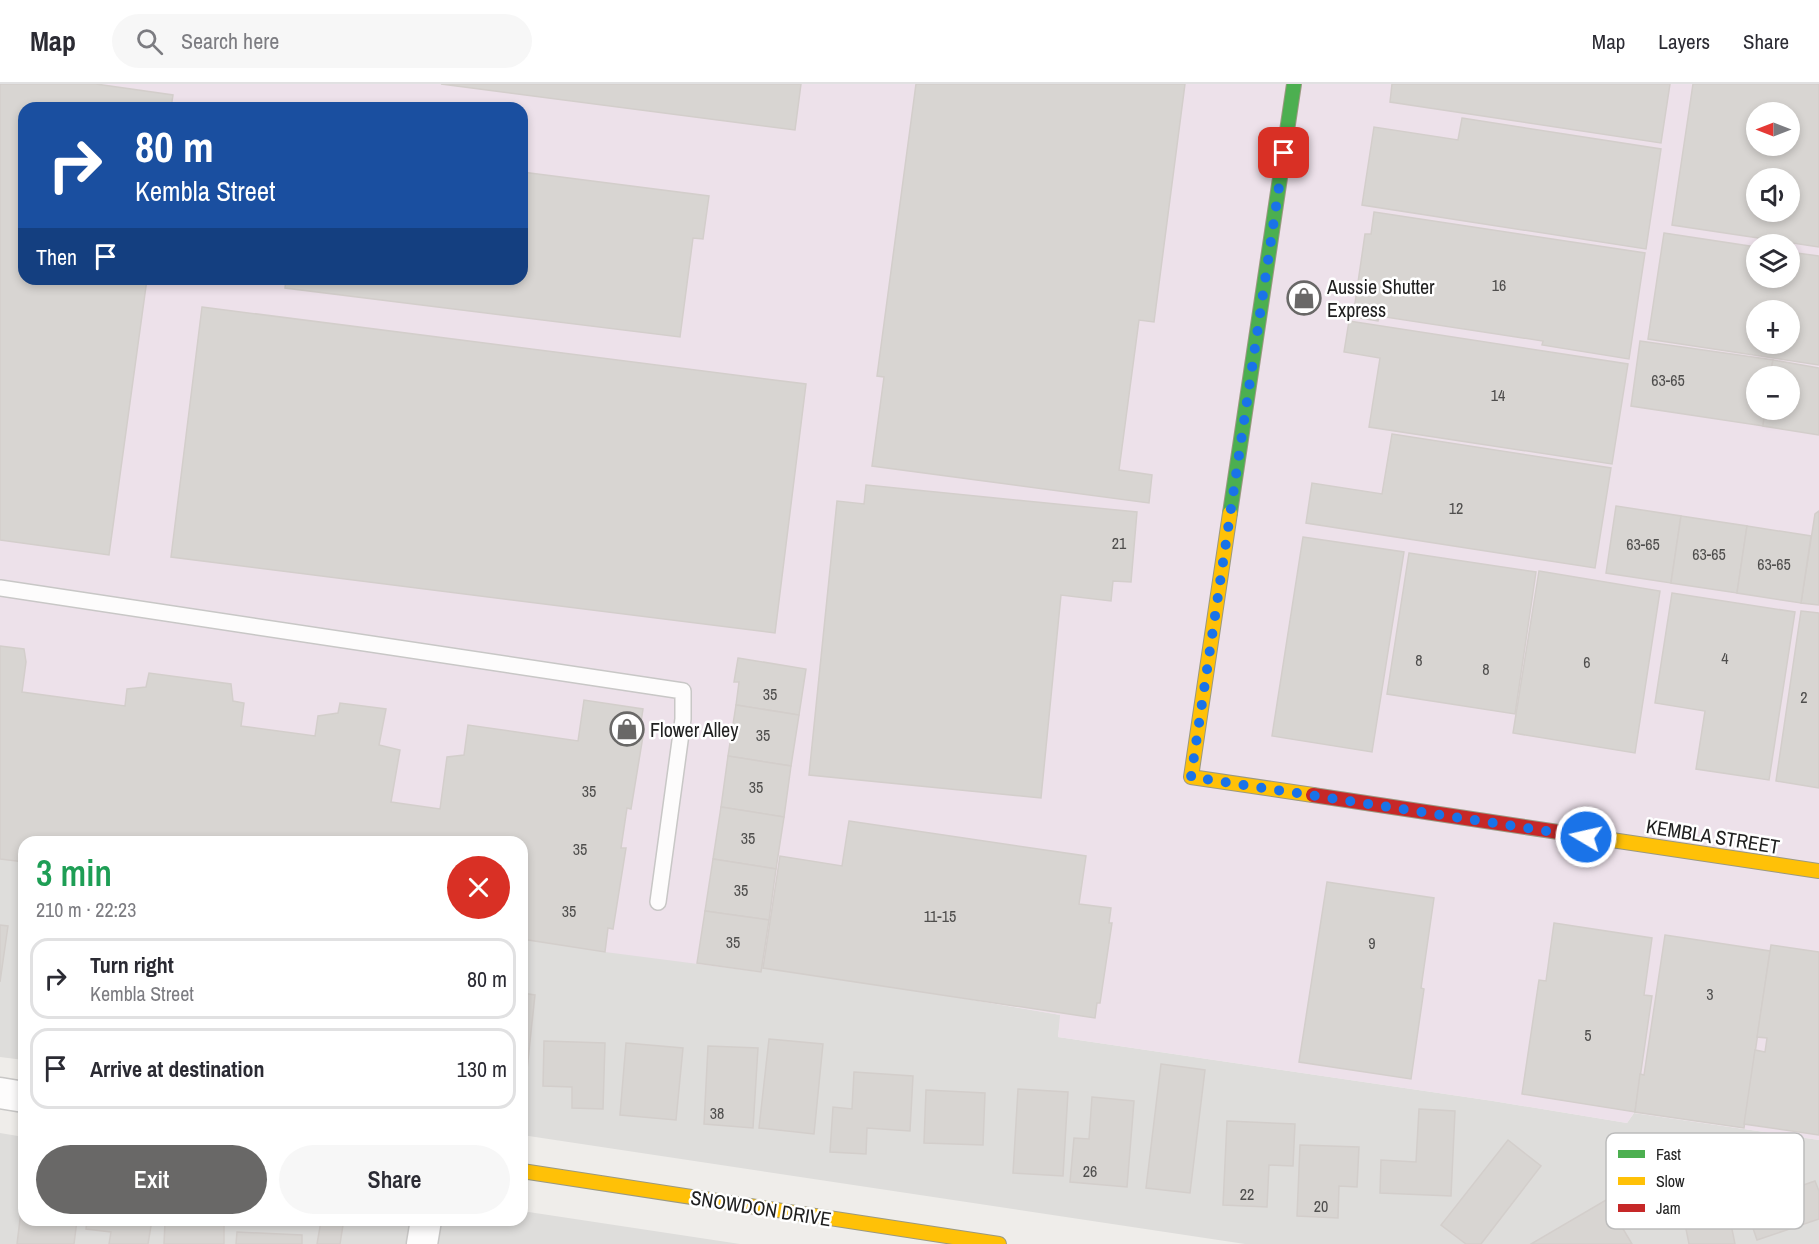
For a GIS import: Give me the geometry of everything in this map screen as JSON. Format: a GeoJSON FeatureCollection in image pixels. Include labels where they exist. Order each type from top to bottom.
{"type":"FeatureCollection","features":[{"type":"Feature","properties":{"kind":"street","name":"KEMBLA STREET"},"geometry":{"type":"LineString","coordinates":[[1294,84],[1191,777],[1819,871]]}},
{"type":"Feature","properties":{"kind":"street"},"geometry":{"type":"LineString","coordinates":[[0,1093],[18,1095]]}},
{"type":"Feature","properties":{"kind":"street","name":"SNOWDON DRIVE"},"geometry":{"type":"LineString","coordinates":[[528,1173],[999,1244]]}},
{"type":"Feature","properties":{"kind":"street"},"geometry":{"type":"LineString","coordinates":[[422,1244],[425,1226]]}},
{"type":"Feature","properties":{"kind":"lane"},"geometry":{"type":"LineString","coordinates":[[0,588],[683,691],[683,718],[658,902]]}},
{"type":"Feature","properties":{"kind":"shaded area"},"geometry":{"type":"Polygon","coordinates":[[[0,84],[1819,84],[1819,1140],[1804,1138],[1804,1133],[1771,1133],[1634,1113],[1627,1123],[1058,1037],[1060,1015],[762,964],[760,972],[605,952],[528,850],[528,836],[18,836],[18,861],[0,859],[0,84]]]}},
{"type":"Feature","properties":{"kind":"shaded area"},"geometry":{"type":"Polygon","coordinates":[[[0,859],[18,861],[18,1059],[0,1057],[0,859]]]}},
{"type":"Feature","properties":{"kind":"shaded area"},"geometry":{"type":"Polygon","coordinates":[[[528,940],[760,972],[762,964],[1061,1015],[1058,1037],[1627,1123],[1634,1113],[1771,1133],[1606,1133],[1606,1229],[1804,1229],[1804,1138],[1819,1140],[1819,1244],[1245,1244],[528,1136],[528,940]]]}},
{"type":"Feature","properties":{"kind":"shaded area"},"geometry":{"type":"Polygon","coordinates":[[[0,1133],[18,1136],[18,1226],[528,1226],[528,1212],[740,1244],[0,1244],[0,1133]]]}},
{"type":"Feature","properties":{"kind":"building"},"geometry":{"type":"Polygon","coordinates":[[[0,84],[96,84],[173,95],[172,102],[18,102],[18,285],[146,285],[109,555],[0,540],[0,84]]]}},
{"type":"Feature","properties":{"kind":"building"},"geometry":{"type":"Polygon","coordinates":[[[441,84],[801,84],[795,130],[441,84]]]}},
{"type":"Feature","properties":{"kind":"building"},"geometry":{"type":"Polygon","coordinates":[[[916,84],[1185,84],[1154,322],[1139,320],[1119,470],[1152,475],[1149,503],[872,466],[884,377],[877,376],[916,84]]]}},
{"type":"Feature","properties":{"kind":"building"},"geometry":{"type":"Polygon","coordinates":[[[1392,84],[1670,84],[1661,143],[1390,102],[1392,84]]]}},
{"type":"Feature","properties":{"kind":"building"},"geometry":{"type":"Polygon","coordinates":[[[1693,84],[1819,84],[1819,247],[1800,244],[1800,234],[1746,234],[1746,236],[1672,225],[1693,84]]]}},
{"type":"Feature","properties":{"kind":"building"},"geometry":{"type":"Polygon","coordinates":[[[1462,118],[1661,149],[1646,249],[1362,205],[1374,127],[1458,140],[1462,118]]]}},
{"type":"Feature","properties":{"kind":"building"},"geometry":{"type":"Polygon","coordinates":[[[528,173],[709,196],[703,239],[693,238],[680,337],[285,288],[285,285],[528,285],[528,173]]]}},
{"type":"Feature","properties":{"kind":"building"},"geometry":{"type":"Polygon","coordinates":[[[1374,212],[1645,253],[1629,359],[1542,345],[1543,341],[1379,316],[1378,321],[1353,317],[1365,234],[1371,234],[1374,212]]]}},
{"type":"Feature","properties":{"kind":"building"},"geometry":{"type":"Polygon","coordinates":[[[1664,233],[1746,245],[1746,288],[1800,288],[1800,253],[1819,256],[1819,365],[1747,354],[1800,354],[1800,300],[1746,300],[1746,354],[1648,339],[1664,233]]]}},
{"type":"Feature","properties":{"kind":"building"},"geometry":{"type":"Polygon","coordinates":[[[202,307],[806,384],[775,633],[171,557],[202,307]]]}},
{"type":"Feature","properties":{"kind":"building"},"geometry":{"type":"Polygon","coordinates":[[[1349,321],[1628,364],[1612,464],[1369,427],[1380,358],[1344,352],[1349,321]]]}},
{"type":"Feature","properties":{"kind":"building"},"geometry":{"type":"Polygon","coordinates":[[[1640,341],[1773,360],[1772,366],[1746,366],[1746,420],[1764,420],[1763,426],[1631,406],[1640,341]]]}},
{"type":"Feature","properties":{"kind":"building"},"geometry":{"type":"Polygon","coordinates":[[[1773,360],[1819,368],[1819,435],[1763,426],[1764,420],[1800,420],[1800,366],[1772,366],[1773,360]]]}},
{"type":"Feature","properties":{"kind":"building"},"geometry":{"type":"Polygon","coordinates":[[[1392,434],[1611,468],[1595,568],[1306,523],[1312,483],[1382,494],[1392,434]]]}},
{"type":"Feature","properties":{"kind":"building"},"geometry":{"type":"Polygon","coordinates":[[[866,485],[1137,512],[1131,582],[1113,581],[1111,601],[1061,595],[1041,798],[809,775],[837,501],[864,504],[866,485]]]}},
{"type":"Feature","properties":{"kind":"building"},"geometry":{"type":"Polygon","coordinates":[[[1616,506],[1681,516],[1671,583],[1606,573],[1616,506]]]}},
{"type":"Feature","properties":{"kind":"building"},"geometry":{"type":"Polygon","coordinates":[[[1819,511],[1819,605],[1801,603],[1815,514],[1819,511]]]}},
{"type":"Feature","properties":{"kind":"building"},"geometry":{"type":"Polygon","coordinates":[[[1681,516],[1747,526],[1737,593],[1671,583],[1681,516]]]}},
{"type":"Feature","properties":{"kind":"building"},"geometry":{"type":"Polygon","coordinates":[[[1747,526],[1811,536],[1801,603],[1737,593],[1747,526]]]}},
{"type":"Feature","properties":{"kind":"building"},"geometry":{"type":"Polygon","coordinates":[[[1303,537],[1404,552],[1372,752],[1272,736],[1303,537]]]}},
{"type":"Feature","properties":{"kind":"building"},"geometry":{"type":"Polygon","coordinates":[[[1409,553],[1536,572],[1515,714],[1387,694],[1409,553]]]}},
{"type":"Feature","properties":{"kind":"building"},"geometry":{"type":"Polygon","coordinates":[[[1539,571],[1660,591],[1635,753],[1513,733],[1539,571]]]}},
{"type":"Feature","properties":{"kind":"building"},"geometry":{"type":"Polygon","coordinates":[[[1672,593],[1795,612],[1769,780],[1696,769],[1705,711],[1655,703],[1672,593]]]}},
{"type":"Feature","properties":{"kind":"building"},"geometry":{"type":"Polygon","coordinates":[[[1801,611],[1819,613],[1819,788],[1776,781],[1801,611]]]}},
{"type":"Feature","properties":{"kind":"building"},"geometry":{"type":"Polygon","coordinates":[[[0,646],[24,649],[26,662],[22,692],[125,706],[127,689],[146,687],[149,673],[231,684],[233,701],[244,703],[241,726],[315,736],[318,716],[338,713],[340,703],[386,709],[379,745],[400,750],[391,802],[440,809],[447,757],[464,755],[468,725],[578,741],[584,700],[643,709],[640,729],[644,730],[631,809],[627,808],[621,848],[626,848],[613,929],[608,928],[605,952],[528,940],[528,836],[18,836],[18,861],[0,859],[0,646]]]}},
{"type":"Feature","properties":{"kind":"building"},"geometry":{"type":"Polygon","coordinates":[[[738,658],[806,669],[799,715],[736,705],[739,682],[734,682],[738,658]]]}},
{"type":"Feature","properties":{"kind":"building"},"geometry":{"type":"Polygon","coordinates":[[[736,705],[799,715],[791,766],[728,756],[736,705]]]}},
{"type":"Feature","properties":{"kind":"building"},"geometry":{"type":"Polygon","coordinates":[[[728,756],[791,766],[784,817],[721,807],[728,756]]]}},
{"type":"Feature","properties":{"kind":"building"},"geometry":{"type":"Polygon","coordinates":[[[721,807],[784,817],[776,869],[713,859],[721,807]]]}},
{"type":"Feature","properties":{"kind":"building"},"geometry":{"type":"Polygon","coordinates":[[[849,821],[1086,856],[1079,904],[1111,908],[1109,923],[1112,923],[1100,1003],[1097,1003],[1095,1018],[763,968],[780,856],[842,866],[849,821]]]}},
{"type":"Feature","properties":{"kind":"building"},"geometry":{"type":"Polygon","coordinates":[[[713,859],[776,869],[769,920],[705,911],[713,859]]]}},
{"type":"Feature","properties":{"kind":"building"},"geometry":{"type":"Polygon","coordinates":[[[1327,882],[1434,898],[1411,1079],[1299,1062],[1327,882]]]}},
{"type":"Feature","properties":{"kind":"building"},"geometry":{"type":"Polygon","coordinates":[[[705,911],[769,920],[761,972],[697,963],[705,911]]]}},
{"type":"Feature","properties":{"kind":"building"},"geometry":{"type":"Polygon","coordinates":[[[1554,923],[1652,938],[1644,995],[1652,996],[1635,1112],[1522,1094],[1539,980],[1546,981],[1554,923]]]}},
{"type":"Feature","properties":{"kind":"building"},"geometry":{"type":"Polygon","coordinates":[[[0,925],[8,926],[0,982],[0,925]]]}},
{"type":"Feature","properties":{"kind":"building"},"geometry":{"type":"Polygon","coordinates":[[[1665,935],[1770,951],[1744,1128],[1635,1112],[1640,1074],[1644,1075],[1665,935]]]}},
{"type":"Feature","properties":{"kind":"building"},"geometry":{"type":"Polygon","coordinates":[[[1771,945],[1819,952],[1819,1135],[1744,1124],[1755,1050],[1765,1052],[1767,1038],[1757,1037],[1771,945]]]}},
{"type":"Feature","properties":{"kind":"building"},"geometry":{"type":"Polygon","coordinates":[[[528,994],[535,995],[528,1060],[528,994]]]}},
{"type":"Feature","properties":{"kind":"building"},"geometry":{"type":"Polygon","coordinates":[[[769,1039],[823,1044],[814,1134],[759,1128],[769,1039]]]}},
{"type":"Feature","properties":{"kind":"building"},"geometry":{"type":"Polygon","coordinates":[[[544,1041],[605,1043],[603,1109],[572,1108],[572,1087],[543,1086],[544,1041]]]}},
{"type":"Feature","properties":{"kind":"building"},"geometry":{"type":"Polygon","coordinates":[[[626,1043],[683,1048],[676,1120],[620,1115],[626,1043]]]}},
{"type":"Feature","properties":{"kind":"building"},"geometry":{"type":"Polygon","coordinates":[[[708,1046],[758,1048],[753,1128],[704,1124],[708,1046]]]}},
{"type":"Feature","properties":{"kind":"building"},"geometry":{"type":"Polygon","coordinates":[[[1161,1064],[1205,1070],[1190,1193],[1146,1188],[1161,1064]]]}},
{"type":"Feature","properties":{"kind":"building"},"geometry":{"type":"Polygon","coordinates":[[[854,1072],[913,1076],[910,1131],[867,1128],[866,1154],[830,1152],[833,1107],[852,1109],[854,1072]]]}},
{"type":"Feature","properties":{"kind":"building"},"geometry":{"type":"Polygon","coordinates":[[[1018,1089],[1068,1092],[1063,1176],[1013,1173],[1018,1089]]]}},
{"type":"Feature","properties":{"kind":"building"},"geometry":{"type":"Polygon","coordinates":[[[926,1090],[985,1093],[983,1145],[924,1143],[926,1090]]]}},
{"type":"Feature","properties":{"kind":"building"},"geometry":{"type":"Polygon","coordinates":[[[1092,1097],[1134,1101],[1127,1187],[1070,1182],[1074,1138],[1089,1139],[1092,1097]]]}},
{"type":"Feature","properties":{"kind":"building"},"geometry":{"type":"Polygon","coordinates":[[[1419,1109],[1455,1111],[1451,1196],[1380,1193],[1381,1160],[1416,1162],[1419,1109]]]}},
{"type":"Feature","properties":{"kind":"building"},"geometry":{"type":"Polygon","coordinates":[[[1227,1121],[1295,1124],[1293,1166],[1269,1165],[1267,1207],[1223,1205],[1227,1121]]]}},
{"type":"Feature","properties":{"kind":"building"},"geometry":{"type":"Polygon","coordinates":[[[1508,1140],[1541,1166],[1481,1244],[1466,1244],[1441,1225],[1508,1140]]]}},
{"type":"Feature","properties":{"kind":"building"},"geometry":{"type":"Polygon","coordinates":[[[1300,1145],[1359,1147],[1357,1187],[1339,1186],[1338,1218],[1297,1216],[1300,1145]]]}},
{"type":"Feature","properties":{"kind":"building"},"geometry":{"type":"Polygon","coordinates":[[[1815,1181],[1819,1191],[1819,1219],[1804,1224],[1804,1185],[1815,1181]]]}},
{"type":"Feature","properties":{"kind":"building"},"geometry":{"type":"Polygon","coordinates":[[[1606,1200],[1606,1229],[1623,1229],[1632,1244],[1531,1244],[1606,1200]]]}},
{"type":"Feature","properties":{"kind":"building"},"geometry":{"type":"Polygon","coordinates":[[[19,1226],[76,1226],[74,1244],[17,1244],[19,1226]]]}},
{"type":"Feature","properties":{"kind":"building"},"geometry":{"type":"Polygon","coordinates":[[[86,1226],[151,1226],[148,1244],[109,1244],[111,1232],[86,1229],[86,1226]]]}},
{"type":"Feature","properties":{"kind":"building"},"geometry":{"type":"Polygon","coordinates":[[[165,1226],[224,1226],[224,1244],[164,1244],[165,1226]]]}},
{"type":"Feature","properties":{"kind":"building"},"geometry":{"type":"Polygon","coordinates":[[[320,1226],[343,1226],[340,1244],[317,1244],[320,1226]]]}},
{"type":"Feature","properties":{"kind":"building"},"geometry":{"type":"Polygon","coordinates":[[[1686,1229],[1732,1229],[1735,1244],[1689,1244],[1686,1229]]]}},
{"type":"Feature","properties":{"kind":"building"},"geometry":{"type":"Polygon","coordinates":[[[1753,1229],[1789,1229],[1757,1240],[1753,1229]]]}},
{"type":"Feature","properties":{"kind":"building"},"geometry":{"type":"Polygon","coordinates":[[[237,1232],[302,1235],[302,1244],[236,1244],[237,1232]]]}},
{"type":"Feature","properties":{"kind":"traffic: fast"},"geometry":{"type":"LineString","coordinates":[[1230,513],[1294,84]]}},
{"type":"Feature","properties":{"kind":"traffic: slow"},"geometry":{"type":"LineString","coordinates":[[1230,513],[1191,777],[1313,795]]}},
{"type":"Feature","properties":{"kind":"traffic: slow"},"geometry":{"type":"LineString","coordinates":[[1605,839],[1819,871]]}},
{"type":"Feature","properties":{"kind":"traffic: slow"},"geometry":{"type":"LineString","coordinates":[[528,1172],[999,1244]]}},
{"type":"Feature","properties":{"kind":"traffic: jam"},"geometry":{"type":"LineString","coordinates":[[1313,795],[1605,839]]}},
{"type":"Feature","properties":{"kind":"place","name":"Aussie Shutter Express"},"geometry":{"type":"Point","coordinates":[1304,298]}},
{"type":"Feature","properties":{"kind":"place","name":"Flower Alley"},"geometry":{"type":"Point","coordinates":[627,729]}},
{"type":"Feature","properties":{"kind":"route"},"geometry":{"type":"LineString","coordinates":[[1284,153],[1191,777],[1586,837]]}}]}
